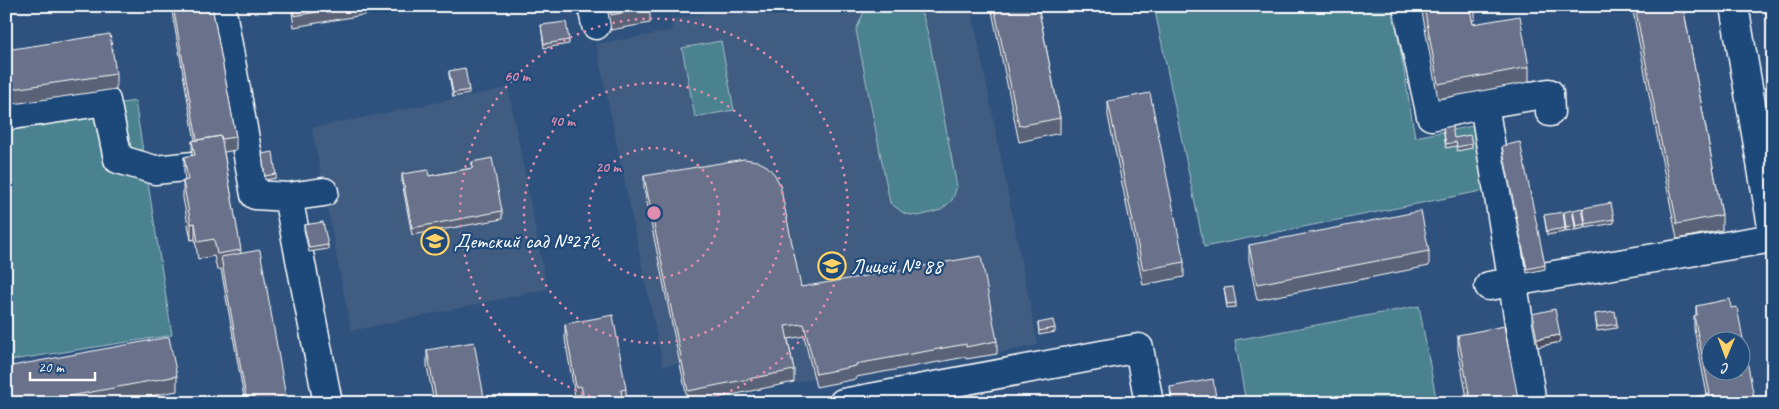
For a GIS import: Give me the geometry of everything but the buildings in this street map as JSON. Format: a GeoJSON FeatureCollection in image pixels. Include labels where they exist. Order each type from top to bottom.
{"type":"FeatureCollection","features":[{"type":"Feature","properties":{"kind":"street"},"geometry":{"type":"LineString","coordinates":[[221,6],[235,160],[255,195],[288,198],[324,192]]}},
{"type":"Feature","properties":{"kind":"street"},"geometry":{"type":"LineString","coordinates":[[1407,6],[1431,116],[1484,104],[1549,93],[1550,112]]}},
{"type":"Feature","properties":{"kind":"street"},"geometry":{"type":"LineString","coordinates":[[1734,6],[1766,160],[1773,232]]}},
{"type":"Feature","properties":{"kind":"street"},"geometry":{"type":"LineString","coordinates":[[6,116],[106,101],[118,160],[155,170],[194,166]]}},
{"type":"Feature","properties":{"kind":"street"},"geometry":{"type":"LineString","coordinates":[[1484,104],[1500,284],[1532,403]]}},
{"type":"Feature","properties":{"kind":"street"},"geometry":{"type":"LineString","coordinates":[[288,198],[328,403]]}},
{"type":"Feature","properties":{"kind":"street"},"geometry":{"type":"LineString","coordinates":[[1500,284],[1773,238]]}},
{"type":"Feature","properties":{"kind":"street"},"geometry":{"type":"LineString","coordinates":[[846,402],[914,396],[1097,355],[1139,348],[1149,403]]}},
{"type":"Feature","properties":{"kind":"shaded area","name":"Лицей № 88"},"geometry":{"type":"Polygon","coordinates":[[[725,6],[971,6],[1038,345],[856,377],[856,379],[816,387],[814,379],[693,403],[680,363],[663,366],[596,44],[672,31],[671,19],[726,10],[725,6]]]}},
{"type":"Feature","properties":{"kind":"shaded area"},"geometry":{"type":"Polygon","coordinates":[[[1762,6],[1773,6],[1773,66],[1762,6]]]}},
{"type":"Feature","properties":{"kind":"shaded area","name":"Детский сад №276"},"geometry":{"type":"Polygon","coordinates":[[[508,88],[547,289],[351,331],[312,128],[508,88]]]}},
{"type":"Feature","properties":{"kind":"green space"},"geometry":{"type":"Polygon","coordinates":[[[870,6],[914,6],[923,16],[929,38],[957,187],[952,200],[941,210],[919,216],[905,214],[890,203],[856,30],[863,14],[870,6]]]}},
{"type":"Feature","properties":{"kind":"green space"},"geometry":{"type":"Polygon","coordinates":[[[1154,6],[1368,6],[1368,8],[1393,6],[1415,137],[1478,125],[1491,189],[1204,247],[1154,6]]]}},
{"type":"Feature","properties":{"kind":"green space"},"geometry":{"type":"Polygon","coordinates":[[[721,41],[734,110],[695,117],[682,48],[721,41]]]}},
{"type":"Feature","properties":{"kind":"green space"},"geometry":{"type":"Polygon","coordinates":[[[135,101],[172,335],[6,361],[6,121],[135,101]]]}},
{"type":"Feature","properties":{"kind":"green space"},"geometry":{"type":"Polygon","coordinates":[[[1419,306],[1437,403],[1246,403],[1235,340],[1419,306]]]}},
{"type":"Feature","properties":{"kind":"green space"},"geometry":{"type":"Polygon","coordinates":[[[211,396],[212,403],[173,403],[211,396]]]}},
{"type":"Feature","properties":{"kind":"place","name":"Детский сад №276"},"geometry":{"type":"Point","coordinates":[435,241]}},
{"type":"Feature","properties":{"kind":"place","name":"Лицей № 88"},"geometry":{"type":"Point","coordinates":[832,266]}}]}
